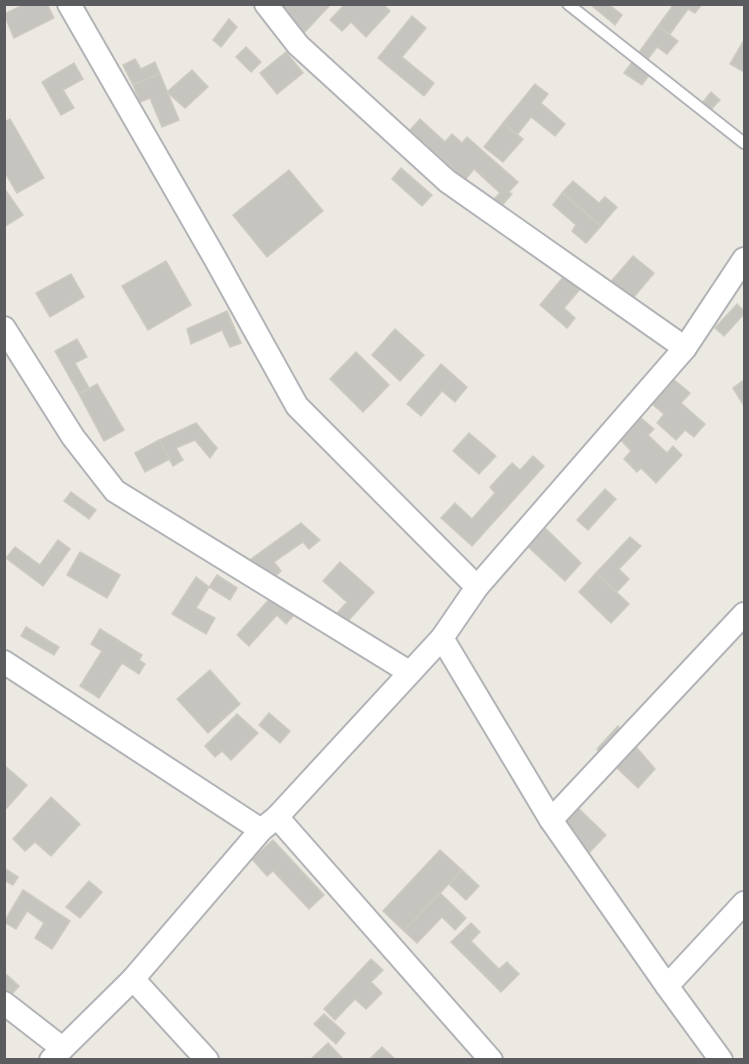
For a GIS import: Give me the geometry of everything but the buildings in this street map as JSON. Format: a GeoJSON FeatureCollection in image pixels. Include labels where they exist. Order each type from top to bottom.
{"type":"FeatureCollection","features":[{"type":"Feature","properties":{"kind":"street"},"geometry":{"type":"LineString","coordinates":[[69,4],[297,406],[477,587]]}},
{"type":"Feature","properties":{"kind":"street"},"geometry":{"type":"LineString","coordinates":[[266,4],[298,45],[447,181],[685,348]]}},
{"type":"Feature","properties":{"kind":"street"},"geometry":{"type":"LineString","coordinates":[[4,1003],[56,1054],[133,979],[269,824],[442,638],[477,587],[685,348],[744,259]]}},
{"type":"Feature","properties":{"kind":"street"},"geometry":{"type":"LineString","coordinates":[[4,328],[73,436],[115,491],[409,672]]}},
{"type":"Feature","properties":{"kind":"street"},"geometry":{"type":"LineString","coordinates":[[551,820],[744,614]]}},
{"type":"Feature","properties":{"kind":"street"},"geometry":{"type":"LineString","coordinates":[[442,638],[551,820],[721,1059]]}},
{"type":"Feature","properties":{"kind":"street"},"geometry":{"type":"LineString","coordinates":[[4,662],[269,824],[491,1059]]}},
{"type":"Feature","properties":{"kind":"street"},"geometry":{"type":"LineString","coordinates":[[667,986],[744,903]]}},
{"type":"Feature","properties":{"kind":"street"},"geometry":{"type":"LineString","coordinates":[[133,979],[207,1059]]}},
{"type":"Feature","properties":{"kind":"lane"},"geometry":{"type":"LineString","coordinates":[[567,4],[744,143]]}}]}
